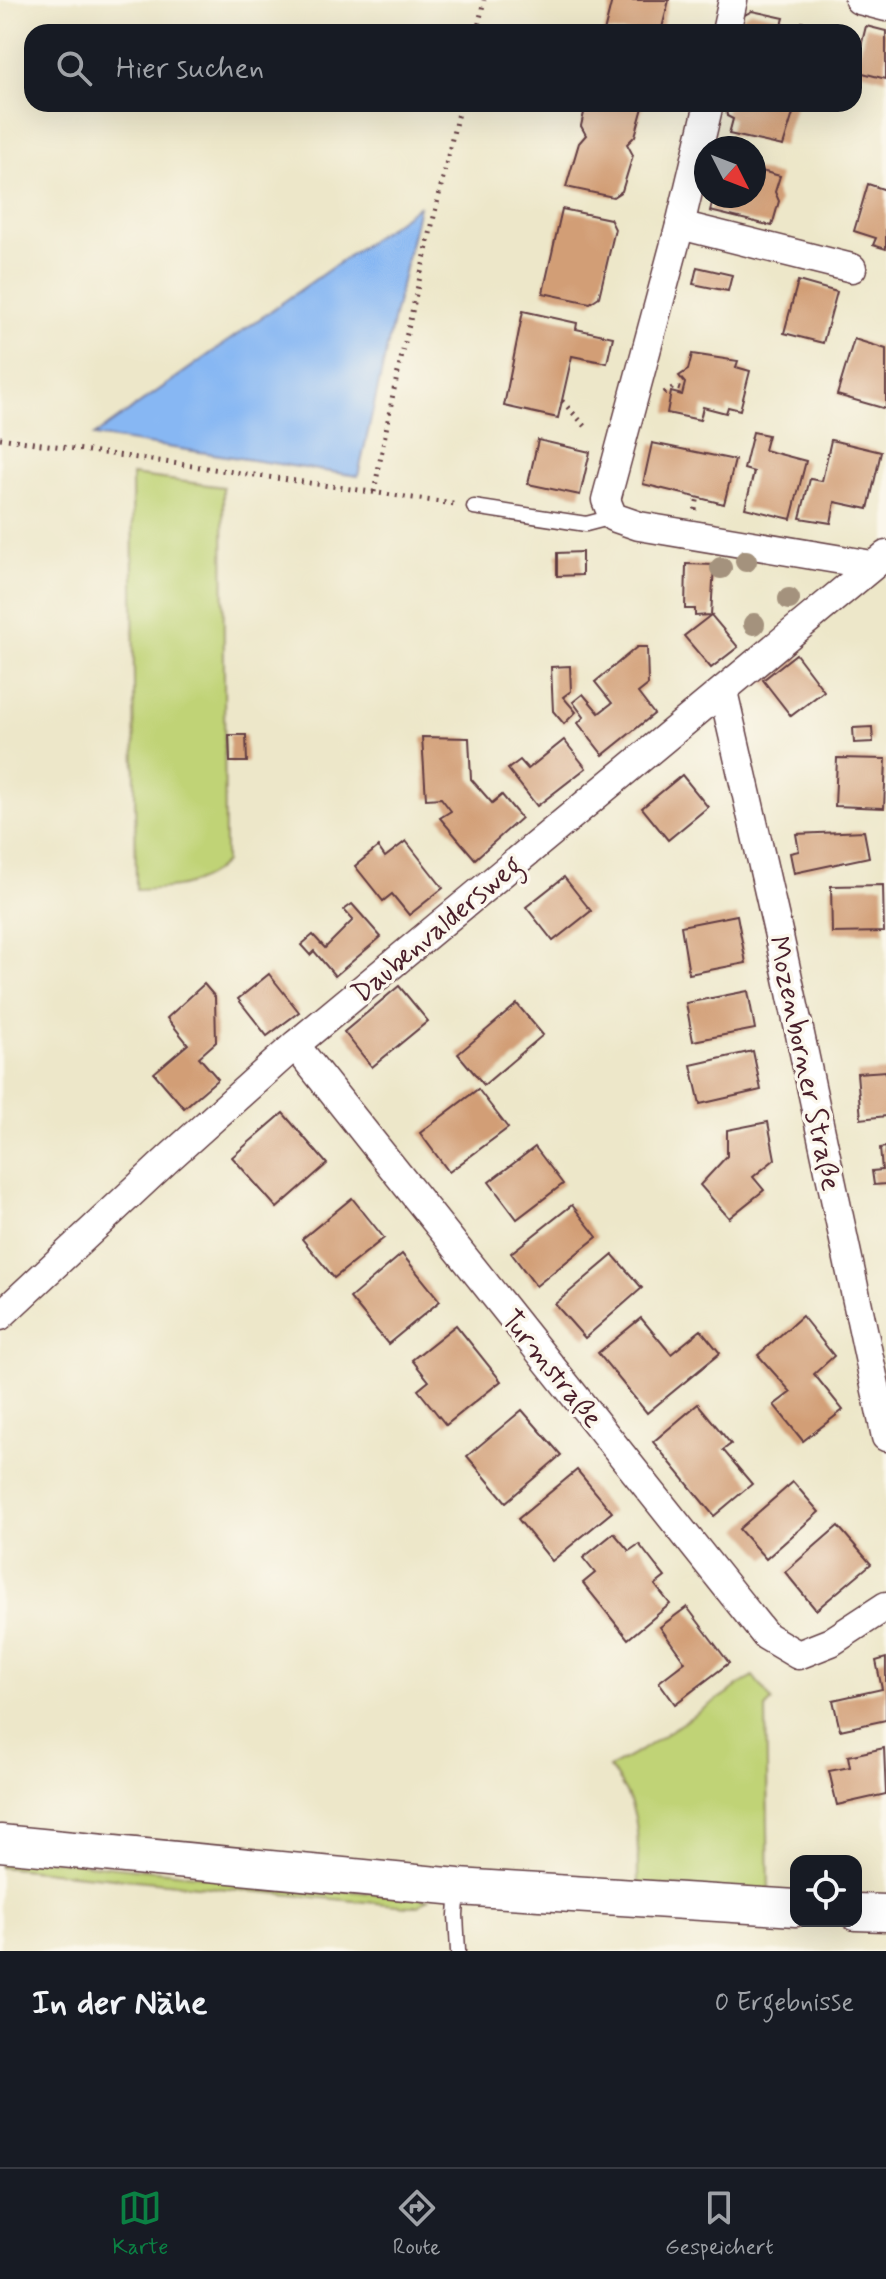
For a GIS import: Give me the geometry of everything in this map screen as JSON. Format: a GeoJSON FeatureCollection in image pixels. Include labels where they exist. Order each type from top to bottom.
{"type":"FeatureCollection","features":[{"type":"Feature","properties":{"kind":"street"},"geometry":{"type":"LineString","coordinates":[[728,24],[733,0]]}},
{"type":"Feature","properties":{"kind":"street"},"geometry":{"type":"LineString","coordinates":[[859,0],[886,7]]}},
{"type":"Feature","properties":{"kind":"street"},"geometry":{"type":"LineString","coordinates":[[707,112],[606,500],[613,517],[645,527],[879,560]]}},
{"type":"Feature","properties":{"kind":"street"},"geometry":{"type":"LineString","coordinates":[[680,225],[852,268]]}},
{"type":"Feature","properties":{"kind":"street","name":"Daubenvaldersweg"},"geometry":{"type":"LineString","coordinates":[[0,1316],[295,1045],[879,560]]}},
{"type":"Feature","properties":{"kind":"street","name":"Mozenborner Straße"},"geometry":{"type":"LineString","coordinates":[[723,691],[779,936],[886,1437]]}},
{"type":"Feature","properties":{"kind":"street","name":"Turmstraße"},"geometry":{"type":"LineString","coordinates":[[295,1045],[766,1636],[798,1655],[831,1642],[886,1606]]}},
{"type":"Feature","properties":{"kind":"street"},"geometry":{"type":"LineString","coordinates":[[0,1843],[458,1887],[790,1908]]}},
{"type":"Feature","properties":{"kind":"street"},"geometry":{"type":"LineString","coordinates":[[862,1912],[886,1913]]}},
{"type":"Feature","properties":{"kind":"lane"},"geometry":{"type":"LineString","coordinates":[[474,507],[586,524],[613,517]]}},
{"type":"Feature","properties":{"kind":"lane"},"geometry":{"type":"LineString","coordinates":[[458,1887],[458,1951]]}},
{"type":"Feature","properties":{"kind":"path"},"geometry":{"type":"LineString","coordinates":[[479,24],[484,0]]}},
{"type":"Feature","properties":{"kind":"path"},"geometry":{"type":"LineString","coordinates":[[374,492],[393,394],[458,112]]}},
{"type":"Feature","properties":{"kind":"path"},"geometry":{"type":"LineString","coordinates":[[671,387],[683,390]]}},
{"type":"Feature","properties":{"kind":"path"},"geometry":{"type":"LineString","coordinates":[[562,401],[588,429]]}},
{"type":"Feature","properties":{"kind":"path"},"geometry":{"type":"LineString","coordinates":[[0,438],[474,507]]}},
{"type":"Feature","properties":{"kind":"path"},"geometry":{"type":"LineString","coordinates":[[696,506],[698,497]]}},
{"type":"Feature","properties":{"kind":"green space"},"geometry":{"type":"Polygon","coordinates":[[[132,475],[223,487],[225,862],[195,882],[173,888],[136,890],[132,475]]]}},
{"type":"Feature","properties":{"kind":"green space"},"geometry":{"type":"Polygon","coordinates":[[[753,1676],[772,1701],[766,1707],[769,1892],[638,1884],[633,1809],[620,1782],[609,1768],[753,1676]]]}},
{"type":"Feature","properties":{"kind":"green space"},"geometry":{"type":"Polygon","coordinates":[[[0,1855],[428,1899],[419,1906],[407,1906],[0,1867],[0,1855]]]}},
{"type":"Feature","properties":{"kind":"water"},"geometry":{"type":"Polygon","coordinates":[[[419,206],[358,476],[94,436],[419,206]]]}},
{"type":"Feature","properties":{"kind":"building"},"geometry":{"type":"Polygon","coordinates":[[[612,0],[669,0],[663,24],[606,24],[612,0]]]}},
{"type":"Feature","properties":{"kind":"building"},"geometry":{"type":"Polygon","coordinates":[[[752,11],[784,18],[782,24],[741,24],[743,16],[752,11]]]}},
{"type":"Feature","properties":{"kind":"building"},"geometry":{"type":"Polygon","coordinates":[[[866,26],[886,31],[886,79],[862,73],[862,42],[866,26]]]}},
{"type":"Feature","properties":{"kind":"building"},"geometry":{"type":"Polygon","coordinates":[[[584,112],[642,112],[635,136],[627,144],[633,155],[622,191],[613,197],[566,187],[579,143],[586,135],[581,126],[584,112]]]}},
{"type":"Feature","properties":{"kind":"building"},"geometry":{"type":"Polygon","coordinates":[[[726,112],[794,112],[783,146],[766,142],[766,136],[729,134],[733,119],[726,112]]]}},
{"type":"Feature","properties":{"kind":"building"},"geometry":{"type":"Polygon","coordinates":[[[766,172],[780,176],[775,192],[779,201],[772,226],[710,211],[711,208],[766,208],[766,172]]]}},
{"type":"Feature","properties":{"kind":"building"},"geometry":{"type":"Polygon","coordinates":[[[868,184],[886,190],[886,249],[873,245],[876,238],[854,231],[868,184]]]}},
{"type":"Feature","properties":{"kind":"building"},"geometry":{"type":"Polygon","coordinates":[[[562,209],[610,219],[615,229],[599,297],[590,303],[543,293],[562,209]]]}},
{"type":"Feature","properties":{"kind":"building"},"geometry":{"type":"Polygon","coordinates":[[[697,267],[732,275],[728,291],[693,284],[697,267]]]}},
{"type":"Feature","properties":{"kind":"building"},"geometry":{"type":"Polygon","coordinates":[[[798,281],[837,292],[823,343],[784,333],[798,281]]]}},
{"type":"Feature","properties":{"kind":"building"},"geometry":{"type":"Polygon","coordinates":[[[523,311],[577,323],[576,329],[613,337],[607,363],[572,356],[558,418],[504,406],[523,311]]]}},
{"type":"Feature","properties":{"kind":"building"},"geometry":{"type":"Polygon","coordinates":[[[854,339],[886,349],[886,409],[837,395],[854,339]]]}},
{"type":"Feature","properties":{"kind":"building"},"geometry":{"type":"Polygon","coordinates":[[[692,354],[738,361],[736,367],[750,371],[740,410],[728,407],[726,413],[703,407],[700,420],[667,413],[671,392],[682,395],[685,383],[679,376],[688,370],[692,354]]]}},
{"type":"Feature","properties":{"kind":"building"},"geometry":{"type":"Polygon","coordinates":[[[753,432],[768,435],[764,450],[806,461],[791,519],[745,508],[754,472],[744,469],[753,432]]]}},
{"type":"Feature","properties":{"kind":"building"},"geometry":{"type":"Polygon","coordinates":[[[538,440],[590,452],[580,495],[528,484],[538,440]]]}},
{"type":"Feature","properties":{"kind":"building"},"geometry":{"type":"Polygon","coordinates":[[[831,440],[881,452],[868,509],[835,502],[831,523],[800,518],[810,479],[822,481],[831,440]]]}},
{"type":"Feature","properties":{"kind":"building"},"geometry":{"type":"Polygon","coordinates":[[[652,443],[735,460],[724,504],[643,484],[652,443]]]}},
{"type":"Feature","properties":{"kind":"building"},"geometry":{"type":"Polygon","coordinates":[[[582,552],[582,575],[557,576],[557,553],[582,552]]]}},
{"type":"Feature","properties":{"kind":"building"},"geometry":{"type":"Polygon","coordinates":[[[686,564],[714,565],[711,615],[695,616],[695,609],[685,609],[686,564]]]}},
{"type":"Feature","properties":{"kind":"building"},"geometry":{"type":"Polygon","coordinates":[[[711,615],[738,647],[711,668],[684,636],[711,615]]]}},
{"type":"Feature","properties":{"kind":"building"},"geometry":{"type":"Polygon","coordinates":[[[637,647],[647,647],[648,685],[638,693],[654,714],[603,755],[578,723],[584,717],[573,702],[583,694],[599,713],[612,703],[595,682],[637,647]]]}},
{"type":"Feature","properties":{"kind":"building"},"geometry":{"type":"Polygon","coordinates":[[[796,654],[824,691],[791,716],[763,680],[796,654]]]}},
{"type":"Feature","properties":{"kind":"building"},"geometry":{"type":"Polygon","coordinates":[[[570,666],[571,691],[563,697],[576,712],[564,724],[553,711],[551,667],[570,666]]]}},
{"type":"Feature","properties":{"kind":"building"},"geometry":{"type":"Polygon","coordinates":[[[872,727],[873,742],[854,743],[853,728],[872,727]]]}},
{"type":"Feature","properties":{"kind":"building"},"geometry":{"type":"Polygon","coordinates":[[[229,735],[246,735],[247,762],[230,762],[229,735]]]}},
{"type":"Feature","properties":{"kind":"building"},"geometry":{"type":"Polygon","coordinates":[[[422,737],[469,738],[471,779],[492,803],[502,795],[521,818],[475,859],[440,818],[451,811],[441,798],[426,799],[422,737]]]}},
{"type":"Feature","properties":{"kind":"building"},"geometry":{"type":"Polygon","coordinates":[[[564,740],[586,768],[537,806],[508,769],[520,760],[528,769],[564,740]]]}},
{"type":"Feature","properties":{"kind":"building"},"geometry":{"type":"Polygon","coordinates":[[[837,758],[886,759],[884,808],[835,806],[837,758]]]}},
{"type":"Feature","properties":{"kind":"building"},"geometry":{"type":"Polygon","coordinates":[[[682,775],[708,807],[668,840],[642,808],[682,775]]]}},
{"type":"Feature","properties":{"kind":"building"},"geometry":{"type":"Polygon","coordinates":[[[864,831],[869,857],[794,873],[790,853],[799,851],[796,834],[864,831]]]}},
{"type":"Feature","properties":{"kind":"building"},"geometry":{"type":"Polygon","coordinates":[[[406,841],[443,888],[409,915],[392,894],[383,901],[355,866],[378,847],[385,857],[406,841]]]}},
{"type":"Feature","properties":{"kind":"building"},"geometry":{"type":"Polygon","coordinates":[[[564,877],[591,911],[553,941],[526,907],[564,877]]]}},
{"type":"Feature","properties":{"kind":"building"},"geometry":{"type":"Polygon","coordinates":[[[883,885],[884,932],[832,933],[831,886],[883,885]]]}},
{"type":"Feature","properties":{"kind":"building"},"geometry":{"type":"Polygon","coordinates":[[[352,904],[381,937],[335,976],[314,951],[310,955],[301,945],[313,935],[325,948],[353,920],[344,910],[352,904]]]}},
{"type":"Feature","properties":{"kind":"building"},"geometry":{"type":"Polygon","coordinates":[[[737,915],[746,963],[689,974],[681,926],[737,915]]]}},
{"type":"Feature","properties":{"kind":"building"},"geometry":{"type":"Polygon","coordinates":[[[269,974],[299,1012],[267,1036],[238,999],[269,974]]]}},
{"type":"Feature","properties":{"kind":"building"},"geometry":{"type":"Polygon","coordinates":[[[204,984],[215,997],[216,1042],[199,1057],[218,1079],[184,1108],[154,1073],[188,1044],[167,1018],[204,984]]]}},
{"type":"Feature","properties":{"kind":"building"},"geometry":{"type":"Polygon","coordinates":[[[399,986],[428,1021],[372,1067],[344,1032],[399,986]]]}},
{"type":"Feature","properties":{"kind":"building"},"geometry":{"type":"Polygon","coordinates":[[[748,991],[755,1029],[693,1041],[686,1003],[748,991]]]}},
{"type":"Feature","properties":{"kind":"building"},"geometry":{"type":"Polygon","coordinates":[[[517,1004],[543,1035],[484,1085],[458,1054],[517,1004]]]}},
{"type":"Feature","properties":{"kind":"building"},"geometry":{"type":"Polygon","coordinates":[[[753,1051],[761,1090],[700,1104],[691,1065],[753,1051]]]}},
{"type":"Feature","properties":{"kind":"building"},"geometry":{"type":"Polygon","coordinates":[[[886,1071],[886,1116],[861,1119],[857,1073],[886,1071]]]}},
{"type":"Feature","properties":{"kind":"building"},"geometry":{"type":"Polygon","coordinates":[[[478,1089],[508,1128],[449,1172],[420,1133],[478,1089]]]}},
{"type":"Feature","properties":{"kind":"building"},"geometry":{"type":"Polygon","coordinates":[[[283,1113],[327,1164],[277,1208],[232,1157],[283,1113]]]}},
{"type":"Feature","properties":{"kind":"building"},"geometry":{"type":"Polygon","coordinates":[[[768,1122],[775,1159],[753,1177],[764,1190],[729,1218],[700,1185],[727,1156],[727,1130],[768,1122]]]}},
{"type":"Feature","properties":{"kind":"building"},"geometry":{"type":"Polygon","coordinates":[[[535,1147],[563,1184],[517,1219],[489,1182],[535,1147]]]}},
{"type":"Feature","properties":{"kind":"building"},"geometry":{"type":"Polygon","coordinates":[[[886,1147],[886,1184],[874,1185],[872,1171],[882,1170],[880,1148],[886,1147]]]}},
{"type":"Feature","properties":{"kind":"building"},"geometry":{"type":"Polygon","coordinates":[[[352,1198],[384,1238],[334,1278],[302,1239],[352,1198]]]}},
{"type":"Feature","properties":{"kind":"building"},"geometry":{"type":"Polygon","coordinates":[[[572,1205],[597,1237],[536,1286],[511,1253],[572,1205]]]}},
{"type":"Feature","properties":{"kind":"building"},"geometry":{"type":"Polygon","coordinates":[[[402,1254],[440,1301],[388,1344],[350,1298],[402,1254]]]}},
{"type":"Feature","properties":{"kind":"building"},"geometry":{"type":"Polygon","coordinates":[[[613,1255],[642,1288],[585,1338],[555,1304],[613,1255]]]}},
{"type":"Feature","properties":{"kind":"building"},"geometry":{"type":"Polygon","coordinates":[[[802,1316],[834,1356],[814,1374],[843,1410],[803,1441],[774,1405],[791,1392],[758,1355],[802,1316]]]}},
{"type":"Feature","properties":{"kind":"building"},"geometry":{"type":"Polygon","coordinates":[[[641,1318],[671,1354],[701,1330],[720,1353],[647,1413],[598,1353],[641,1318]]]}},
{"type":"Feature","properties":{"kind":"building"},"geometry":{"type":"Polygon","coordinates":[[[456,1325],[501,1381],[446,1425],[418,1390],[429,1381],[412,1360],[456,1325]]]}},
{"type":"Feature","properties":{"kind":"building"},"geometry":{"type":"Polygon","coordinates":[[[698,1404],[731,1444],[723,1450],[752,1484],[714,1516],[653,1442],[698,1404]]]}},
{"type":"Feature","properties":{"kind":"building"},"geometry":{"type":"Polygon","coordinates":[[[522,1410],[561,1455],[506,1502],[467,1456],[522,1410]]]}},
{"type":"Feature","properties":{"kind":"building"},"geometry":{"type":"Polygon","coordinates":[[[577,1470],[612,1512],[552,1561],[518,1519],[577,1470]]]}},
{"type":"Feature","properties":{"kind":"building"},"geometry":{"type":"Polygon","coordinates":[[[793,1482],[819,1512],[766,1559],[739,1529],[793,1482]]]}},
{"type":"Feature","properties":{"kind":"building"},"geometry":{"type":"Polygon","coordinates":[[[838,1526],[871,1564],[816,1610],[785,1572],[838,1526]]]}},
{"type":"Feature","properties":{"kind":"building"},"geometry":{"type":"Polygon","coordinates":[[[614,1533],[629,1551],[639,1544],[665,1577],[655,1585],[670,1604],[628,1639],[583,1583],[595,1573],[583,1558],[614,1533]]]}},
{"type":"Feature","properties":{"kind":"building"},"geometry":{"type":"Polygon","coordinates":[[[687,1607],[729,1663],[675,1704],[659,1682],[685,1662],[660,1627],[687,1607]]]}},
{"type":"Feature","properties":{"kind":"building"},"geometry":{"type":"Polygon","coordinates":[[[886,1658],[886,1720],[840,1730],[833,1700],[882,1689],[876,1661],[886,1658]]]}},
{"type":"Feature","properties":{"kind":"building"},"geometry":{"type":"Polygon","coordinates":[[[884,1748],[886,1794],[837,1805],[829,1771],[850,1767],[848,1756],[884,1748]]]}}]}
